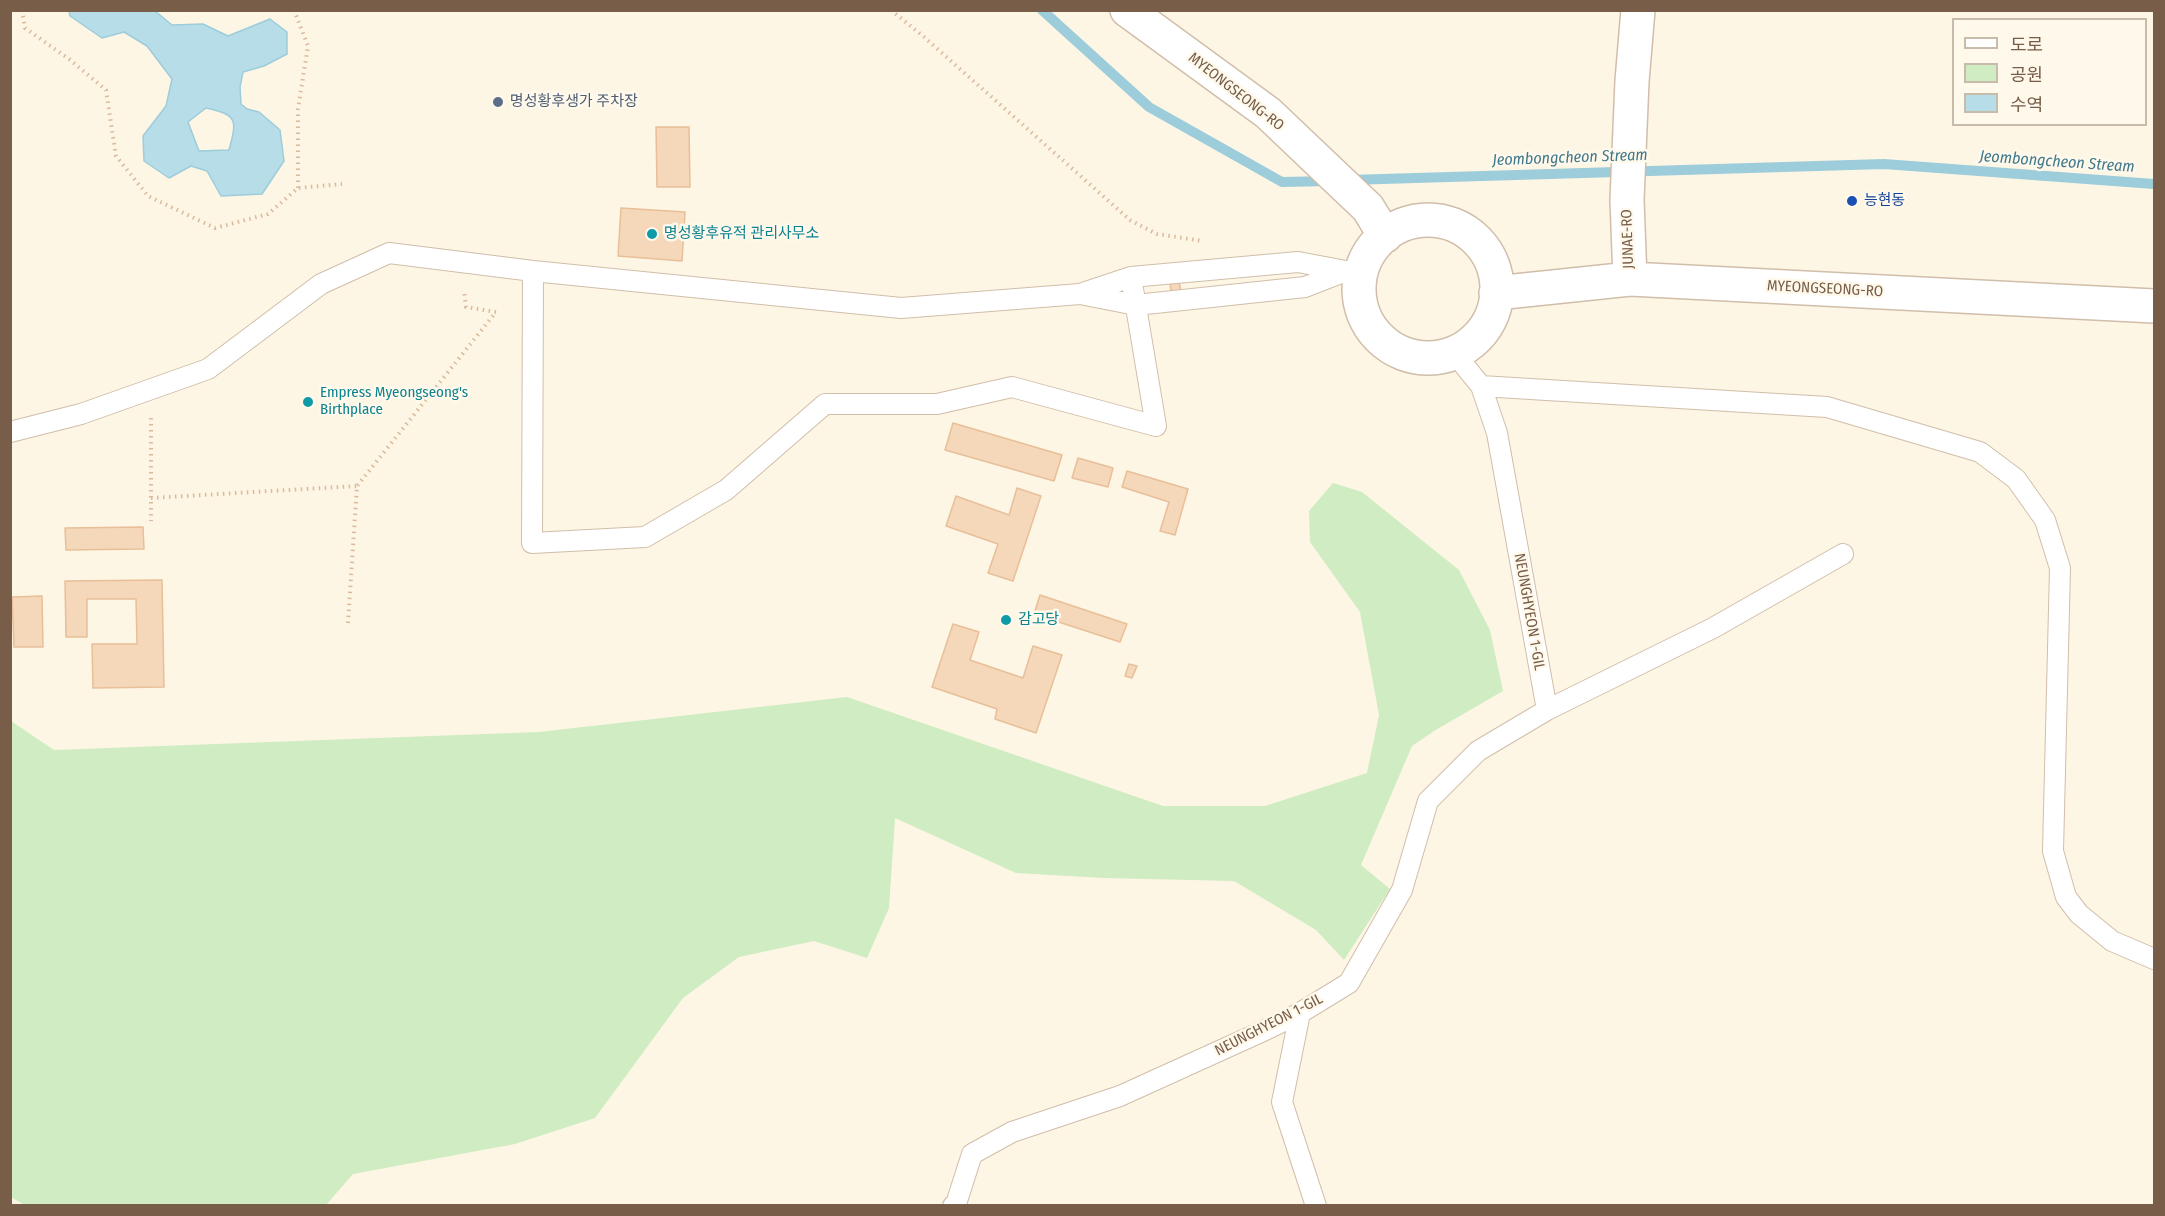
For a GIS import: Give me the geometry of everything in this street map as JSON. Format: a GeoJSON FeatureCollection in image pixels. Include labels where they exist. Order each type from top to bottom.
{"type":"FeatureCollection","features":[{"type":"Feature","properties":{"kind":"street","name":"MYEONGSEONG-RO"},"geometry":{"type":"LineString","coordinates":[[1127,10],[1268,113],[1368,208],[1385,236]]}},
{"type":"Feature","properties":{"kind":"street","name":"JUNAE-RO"},"geometry":{"type":"LineString","coordinates":[[1630,279],[1627,200],[1632,81],[1638,10]]}},
{"type":"Feature","properties":{"kind":"street"},"geometry":{"type":"LineString","coordinates":[[1438,220],[1460,228],[1478,241],[1491,260],[1497,282],[1496,305],[1487,326],[1472,343],[1455,354],[1430,358],[1407,355],[1387,344],[1371,328],[1361,307],[1359,284],[1354,274],[1385,236],[1394,228],[1416,221],[1438,220]]}},
{"type":"Feature","properties":{"kind":"street","name":"MYEONGSEONG-RO"},"geometry":{"type":"LineString","coordinates":[[1496,293],[1630,279],[2154,306]]}},
{"type":"Feature","properties":{"kind":"lane"},"geometry":{"type":"LineString","coordinates":[[10,432],[81,414],[208,369],[321,284],[389,253],[533,271],[901,308],[1080,294],[1131,277],[1298,262],[1354,274]]}},
{"type":"Feature","properties":{"kind":"lane"},"geometry":{"type":"LineString","coordinates":[[533,271],[532,543],[645,537],[726,490],[825,404],[937,404],[1012,387],[1155,426],[1131,277]]}},
{"type":"Feature","properties":{"kind":"lane"},"geometry":{"type":"LineString","coordinates":[[1080,294],[1136,305],[1305,287],[1354,274]]}},
{"type":"Feature","properties":{"kind":"lane","name":"NEUNGHYEON 1-GIL"},"geometry":{"type":"LineString","coordinates":[[953,1206],[956,1204],[972,1154],[1012,1132],[1120,1096],[1261,1032],[1349,983],[1401,890],[1428,801],[1478,751],[1547,710],[1497,433],[1481,386],[1455,354]]}},
{"type":"Feature","properties":{"kind":"lane"},"geometry":{"type":"LineString","coordinates":[[1481,386],[1827,407],[1980,452],[2016,479],[2045,520],[2060,568],[2053,851],[2066,897],[2079,914],[2112,940],[2154,959]]}},
{"type":"Feature","properties":{"kind":"lane"},"geometry":{"type":"LineString","coordinates":[[1547,710],[1713,628],[1843,554]]}},
{"type":"Feature","properties":{"kind":"lane"},"geometry":{"type":"LineString","coordinates":[[1300,1012],[1282,1102],[1316,1206]]}},
{"type":"Feature","properties":{"kind":"path"},"geometry":{"type":"LineString","coordinates":[[22,10],[24,28],[69,59],[106,90],[116,156],[148,196],[215,228],[268,214],[298,188],[342,184]]}},
{"type":"Feature","properties":{"kind":"path"},"geometry":{"type":"LineString","coordinates":[[294,10],[308,45],[298,109],[298,188]]}},
{"type":"Feature","properties":{"kind":"path"},"geometry":{"type":"LineString","coordinates":[[891,10],[1130,220],[1157,234],[1213,243]]}},
{"type":"Feature","properties":{"kind":"path"},"geometry":{"type":"LineString","coordinates":[[348,623],[357,486],[496,312],[466,307],[462,262]]}},
{"type":"Feature","properties":{"kind":"path"},"geometry":{"type":"LineString","coordinates":[[148,390],[151,418],[151,521]]}},
{"type":"Feature","properties":{"kind":"path"},"geometry":{"type":"LineString","coordinates":[[151,498],[357,486]]}},
{"type":"Feature","properties":{"kind":"green space"},"geometry":{"type":"Polygon","coordinates":[[[1333,483],[1362,492],[1459,570],[1490,630],[1503,691],[1412,746],[1361,865],[1390,889],[1344,960],[1316,930],[1234,881],[1016,873],[895,818],[889,908],[867,958],[814,941],[739,957],[683,998],[595,1118],[515,1144],[353,1174],[326,1205],[26,1206],[11,1197],[11,721],[54,750],[539,732],[847,697],[1163,806],[1265,806],[1367,773],[1379,715],[1360,612],[1310,542],[1309,511],[1333,483]]]}},
{"type":"Feature","properties":{"kind":"water"},"geometry":{"type":"Polygon","coordinates":[[[69,11],[155,11],[172,25],[203,24],[228,36],[270,19],[287,32],[287,54],[264,66],[243,72],[240,87],[241,104],[247,109],[259,112],[280,130],[284,161],[262,194],[221,196],[207,171],[191,166],[169,178],[144,161],[143,136],[166,106],[172,79],[147,46],[124,32],[102,38],[70,16],[69,11]],[[206,108],[188,122],[199,151],[229,150],[233,120],[206,108]]]}},
{"type":"Feature","properties":{"kind":"building"},"geometry":{"type":"Polygon","coordinates":[[[656,127],[689,127],[690,187],[657,187],[656,127]]]}},
{"type":"Feature","properties":{"kind":"building","name":"명성황후유적 관리사무소"},"geometry":{"type":"Polygon","coordinates":[[[621,208],[685,212],[682,261],[618,256],[621,208]]]}},
{"type":"Feature","properties":{"kind":"building"},"geometry":{"type":"Polygon","coordinates":[[[1179,281],[1181,292],[1171,293],[1170,282],[1179,281]]]}},
{"type":"Feature","properties":{"kind":"building"},"geometry":{"type":"Polygon","coordinates":[[[953,423],[1062,455],[1054,481],[945,450],[953,423]]]}},
{"type":"Feature","properties":{"kind":"building"},"geometry":{"type":"Polygon","coordinates":[[[1078,458],[1113,468],[1108,487],[1072,478],[1078,458]]]}},
{"type":"Feature","properties":{"kind":"building"},"geometry":{"type":"Polygon","coordinates":[[[1127,471],[1188,489],[1175,535],[1160,531],[1169,502],[1122,487],[1127,471]]]}},
{"type":"Feature","properties":{"kind":"building"},"geometry":{"type":"Polygon","coordinates":[[[1017,488],[1041,496],[1013,581],[988,573],[998,544],[946,526],[956,496],[1009,515],[1017,488]]]}},
{"type":"Feature","properties":{"kind":"building"},"geometry":{"type":"Polygon","coordinates":[[[143,527],[144,549],[66,550],[65,528],[143,527]]]}},
{"type":"Feature","properties":{"kind":"building"},"geometry":{"type":"Polygon","coordinates":[[[162,580],[164,687],[93,688],[92,644],[137,644],[136,599],[87,599],[87,637],[66,637],[65,581],[162,580]]]}},
{"type":"Feature","properties":{"kind":"building"},"geometry":{"type":"Polygon","coordinates":[[[1040,595],[1127,624],[1120,642],[1034,614],[1040,595]]]}},
{"type":"Feature","properties":{"kind":"building"},"geometry":{"type":"Polygon","coordinates":[[[42,596],[43,647],[14,647],[12,597],[42,596]]]}},
{"type":"Feature","properties":{"kind":"building"},"geometry":{"type":"Polygon","coordinates":[[[953,624],[979,632],[970,660],[1023,678],[1033,646],[1062,655],[1036,733],[995,719],[997,709],[932,687],[953,624]]]}},
{"type":"Feature","properties":{"kind":"building"},"geometry":{"type":"Polygon","coordinates":[[[1129,664],[1137,666],[1132,678],[1125,676],[1129,664]]]}},
{"type":"Feature","properties":{"kind":"waterway","name":"Jeombongcheon Stream"},"geometry":{"type":"LineString","coordinates":[[1042,10],[1149,107],[1282,182],[1330,181]]}},
{"type":"Feature","properties":{"kind":"waterway","name":"Jeombongcheon Stream"},"geometry":{"type":"LineString","coordinates":[[1349,180],[1884,164],[2154,184]]}},
{"type":"Feature","properties":{"kind":"place","name":"명성황후생가 주차장"},"geometry":{"type":"Point","coordinates":[498,102]}},
{"type":"Feature","properties":{"kind":"place","name":"능현동"},"geometry":{"type":"Point","coordinates":[1852,201]}},
{"type":"Feature","properties":{"kind":"place","name":"명성황후유적 관리사무소"},"geometry":{"type":"Point","coordinates":[652,234]}},
{"type":"Feature","properties":{"kind":"place","name":"Empress Myeongseong's Birthplace"},"geometry":{"type":"Point","coordinates":[308,402]}},
{"type":"Feature","properties":{"kind":"place","name":"감고당"},"geometry":{"type":"Point","coordinates":[1006,620]}}]}
